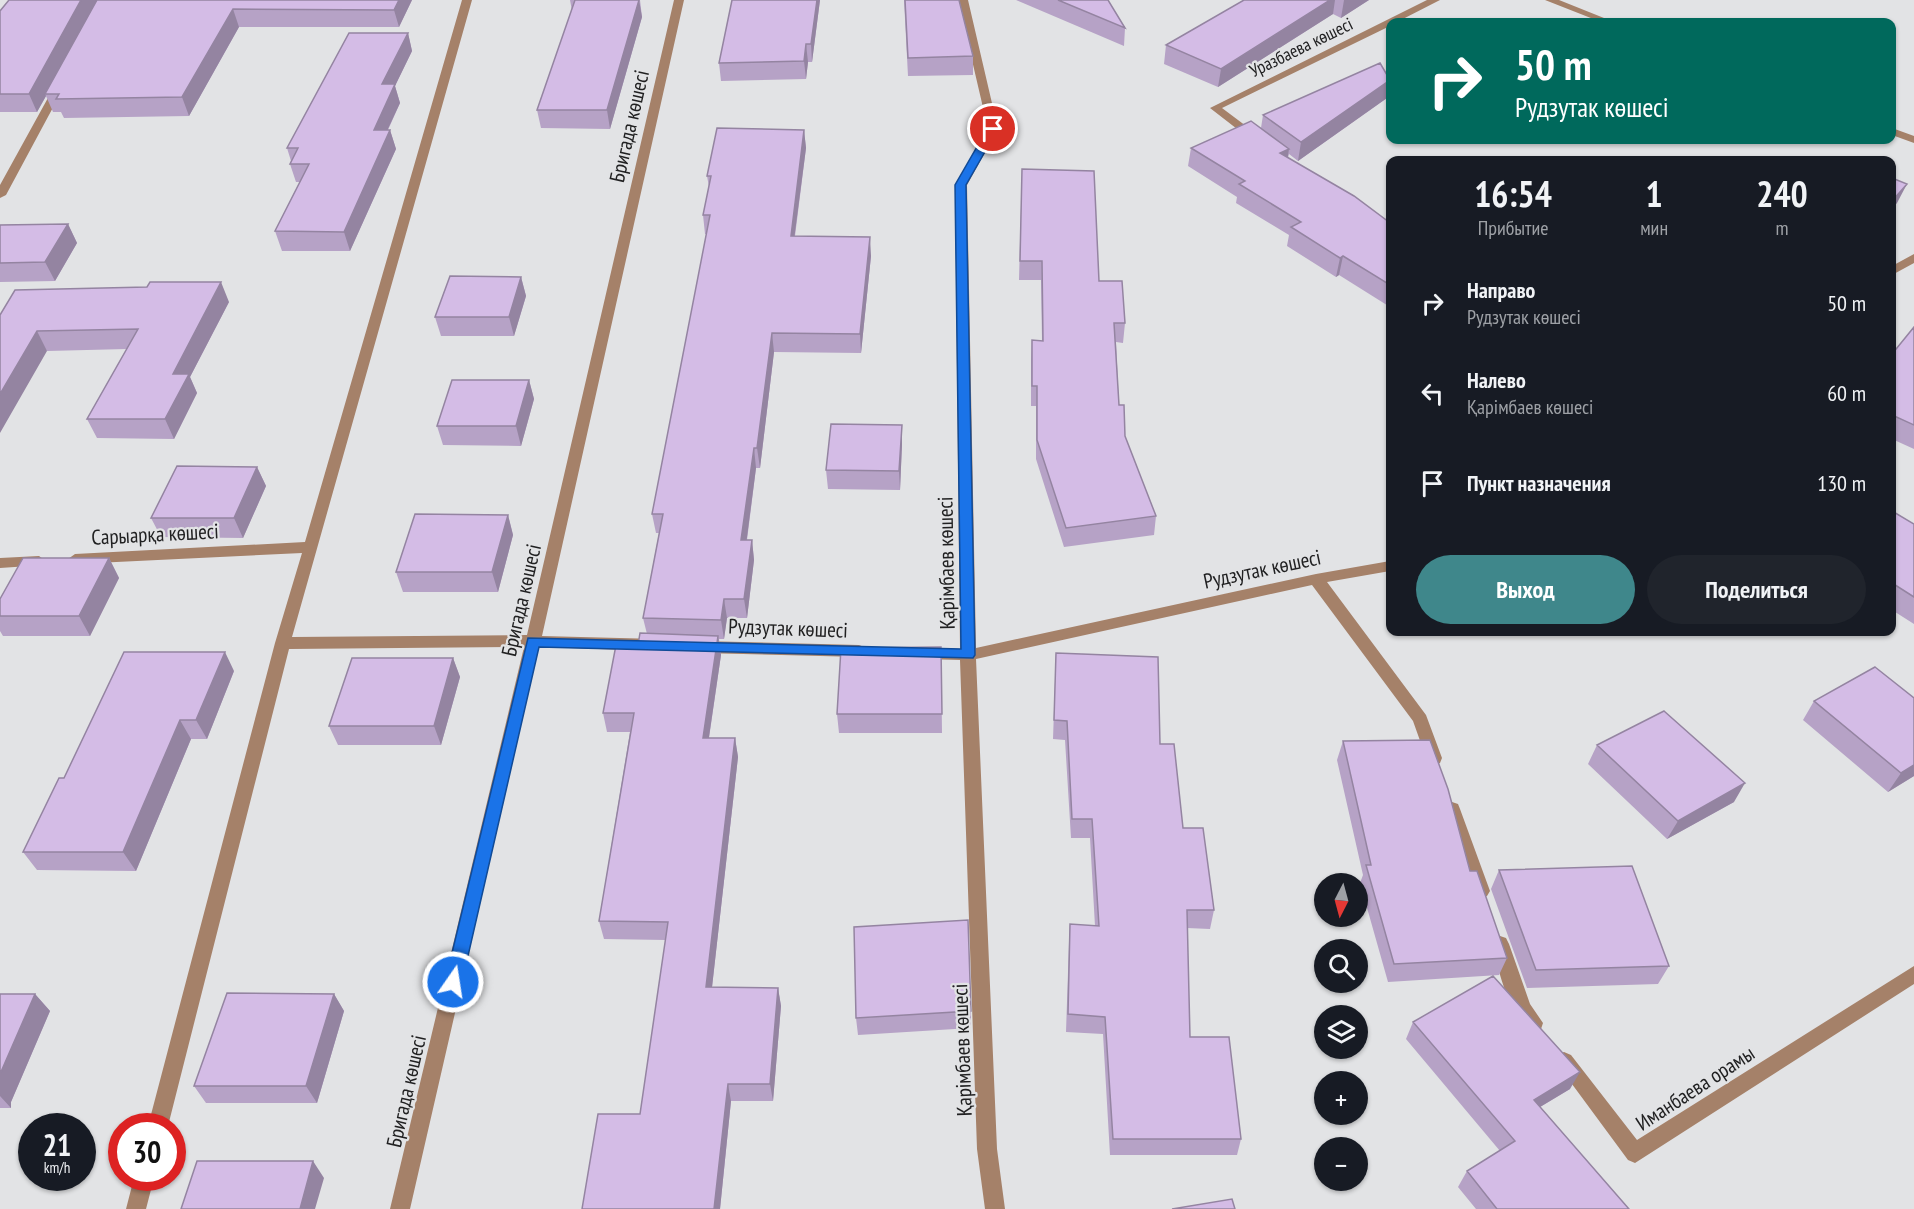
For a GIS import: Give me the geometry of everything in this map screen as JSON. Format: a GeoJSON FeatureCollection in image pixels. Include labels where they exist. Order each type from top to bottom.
{"type":"FeatureCollection","features":[{"type":"Feature","properties":{"kind":"street"},"geometry":{"type":"LineString","coordinates":[[161,1113],[283,643],[467,0]]}},
{"type":"Feature","properties":{"kind":"street","name":"Бригада көшесі"},"geometry":{"type":"LineString","coordinates":[[400,1209],[533,641],[679,0]]}},
{"type":"Feature","properties":{"kind":"street","name":"Қарімбаев көшесі"},"geometry":{"type":"LineString","coordinates":[[963,0],[993,129],[961,185],[968,655],[987,1149],[995,1209]]}},
{"type":"Feature","properties":{"kind":"street","name":"Уразбаева көшесі"},"geometry":{"type":"LineString","coordinates":[[1398,18],[1435,0]]}},
{"type":"Feature","properties":{"kind":"street"},"geometry":{"type":"LineString","coordinates":[[1550,0],[1598,18]]}},
{"type":"Feature","properties":{"kind":"street","name":"Уразбаева көшесі"},"geometry":{"type":"LineString","coordinates":[[1261,142],[1215,108],[1386,24]]}},
{"type":"Feature","properties":{"kind":"street"},"geometry":{"type":"LineString","coordinates":[[0,195],[67,72]]}},
{"type":"Feature","properties":{"kind":"street"},"geometry":{"type":"LineString","coordinates":[[1896,133],[1914,140]]}},
{"type":"Feature","properties":{"kind":"street"},"geometry":{"type":"LineString","coordinates":[[1896,269],[1914,258]]}},
{"type":"Feature","properties":{"kind":"street","name":"Сарыарқа көшесі"},"geometry":{"type":"LineString","coordinates":[[0,563],[312,548]]}},
{"type":"Feature","properties":{"kind":"street","name":"Рудзутак көшесі"},"geometry":{"type":"LineString","coordinates":[[909,653],[968,655],[1316,579],[1386,567]]}},
{"type":"Feature","properties":{"kind":"street"},"geometry":{"type":"LineString","coordinates":[[1316,579],[1420,719],[1440,775]]}},
{"type":"Feature","properties":{"kind":"street","name":"Рудзутак көшесі"},"geometry":{"type":"LineString","coordinates":[[283,643],[533,641],[874,652]]}},
{"type":"Feature","properties":{"kind":"street"},"geometry":{"type":"LineString","coordinates":[[1448,797],[1487,908]]}},
{"type":"Feature","properties":{"kind":"street","name":"Иманбаева орамы"},"geometry":{"type":"LineString","coordinates":[[1495,931],[1522,1009],[1635,1153],[1914,974]]}},
{"type":"Feature","properties":{"kind":"street"},"geometry":{"type":"LineString","coordinates":[[136,1209],[141,1191]]}},
{"type":"Feature","properties":{"kind":"building"},"geometry":{"type":"Polygon","coordinates":[[[9,0],[81,0],[29,94],[0,94],[0,11],[9,0]]]}},
{"type":"Feature","properties":{"kind":"building"},"geometry":{"type":"Polygon","coordinates":[[[97,0],[399,0],[394,10],[233,9],[182,97],[56,99],[59,94],[45,94],[97,0]]]}},
{"type":"Feature","properties":{"kind":"building"},"geometry":{"type":"Polygon","coordinates":[[[575,0],[639,0],[607,110],[537,110],[575,0]]]}},
{"type":"Feature","properties":{"kind":"building"},"geometry":{"type":"Polygon","coordinates":[[[732,0],[817,0],[811,44],[806,44],[804,61],[719,63],[732,0]]]}},
{"type":"Feature","properties":{"kind":"building"},"geometry":{"type":"Polygon","coordinates":[[[905,0],[959,0],[973,56],[908,58],[905,0]]]}},
{"type":"Feature","properties":{"kind":"building"},"geometry":{"type":"Polygon","coordinates":[[[1058,0],[1108,0],[1125,28],[1058,0]]]}},
{"type":"Feature","properties":{"kind":"building"},"geometry":{"type":"Polygon","coordinates":[[[1244,0],[1330,0],[1221,69],[1166,45],[1244,0]]]}},
{"type":"Feature","properties":{"kind":"building"},"geometry":{"type":"Polygon","coordinates":[[[349,33],[408,33],[382,84],[395,84],[374,130],[390,130],[344,232],[275,231],[309,164],[290,164],[298,148],[287,148],[349,33]]]}},
{"type":"Feature","properties":{"kind":"building"},"geometry":{"type":"Polygon","coordinates":[[[1380,63],[1386,73],[1386,83],[1301,142],[1263,115],[1380,63]]]}},
{"type":"Feature","properties":{"kind":"building"},"geometry":{"type":"Polygon","coordinates":[[[1251,121],[1289,149],[1280,153],[1354,196],[1386,220],[1386,283],[1343,256],[1340,258],[1291,227],[1301,222],[1239,184],[1245,181],[1191,148],[1251,121]]]}},
{"type":"Feature","properties":{"kind":"building"},"geometry":{"type":"Polygon","coordinates":[[[717,128],[804,130],[791,236],[870,237],[860,334],[772,333],[757,448],[754,448],[741,540],[752,540],[744,599],[724,599],[721,620],[643,618],[663,514],[652,514],[710,215],[703,215],[711,176],[707,176],[717,128]]]}},
{"type":"Feature","properties":{"kind":"building"},"geometry":{"type":"Polygon","coordinates":[[[1022,169],[1094,171],[1099,281],[1122,281],[1125,323],[1114,323],[1119,405],[1124,405],[1125,436],[1156,516],[1066,528],[1037,440],[1037,386],[1032,386],[1032,340],[1043,341],[1042,261],[1020,261],[1022,169]]]}},
{"type":"Feature","properties":{"kind":"building"},"geometry":{"type":"Polygon","coordinates":[[[1896,180],[1907,184],[1896,196],[1896,180]]]}},
{"type":"Feature","properties":{"kind":"building"},"geometry":{"type":"Polygon","coordinates":[[[68,224],[45,262],[0,263],[0,225],[68,224]]]}},
{"type":"Feature","properties":{"kind":"building"},"geometry":{"type":"Polygon","coordinates":[[[450,276],[521,277],[509,317],[435,317],[450,276]]]}},
{"type":"Feature","properties":{"kind":"building"},"geometry":{"type":"Polygon","coordinates":[[[150,282],[221,282],[173,374],[189,374],[165,419],[87,419],[138,329],[37,331],[0,394],[0,315],[15,290],[147,287],[150,282]]]}},
{"type":"Feature","properties":{"kind":"building"},"geometry":{"type":"Polygon","coordinates":[[[1914,327],[1914,425],[1896,417],[1896,349],[1914,327]]]}},
{"type":"Feature","properties":{"kind":"building"},"geometry":{"type":"Polygon","coordinates":[[[452,380],[529,380],[516,426],[437,426],[452,380]]]}},
{"type":"Feature","properties":{"kind":"building"},"geometry":{"type":"Polygon","coordinates":[[[831,424],[902,425],[899,471],[826,470],[831,424]]]}},
{"type":"Feature","properties":{"kind":"building"},"geometry":{"type":"Polygon","coordinates":[[[177,466],[257,467],[234,518],[151,518],[177,466]]]}},
{"type":"Feature","properties":{"kind":"building"},"geometry":{"type":"Polygon","coordinates":[[[1896,513],[1914,524],[1914,597],[1896,586],[1896,513]]]}},
{"type":"Feature","properties":{"kind":"building"},"geometry":{"type":"Polygon","coordinates":[[[415,514],[508,515],[492,572],[396,572],[415,514]]]}},
{"type":"Feature","properties":{"kind":"building"},"geometry":{"type":"Polygon","coordinates":[[[23,558],[109,558],[79,616],[0,616],[0,599],[23,558]]]}},
{"type":"Feature","properties":{"kind":"building"},"geometry":{"type":"Polygon","coordinates":[[[640,633],[718,636],[703,738],[735,738],[706,987],[778,988],[770,1084],[728,1084],[714,1209],[582,1209],[598,1114],[640,1114],[668,922],[599,921],[634,713],[603,713],[616,645],[638,645],[640,633]]]}},
{"type":"Feature","properties":{"kind":"building"},"geometry":{"type":"Polygon","coordinates":[[[941,647],[942,714],[837,714],[841,648],[941,647]]]}},
{"type":"Feature","properties":{"kind":"building"},"geometry":{"type":"Polygon","coordinates":[[[124,652],[225,652],[196,720],[180,720],[123,852],[23,852],[59,778],[64,778],[124,652]]]}},
{"type":"Feature","properties":{"kind":"building"},"geometry":{"type":"Polygon","coordinates":[[[1056,653],[1158,657],[1160,744],[1174,744],[1183,828],[1203,828],[1214,910],[1187,910],[1190,1037],[1229,1037],[1241,1139],[1113,1139],[1105,1017],[1068,1014],[1070,924],[1099,926],[1092,819],[1072,819],[1067,721],[1054,720],[1056,653]]]}},
{"type":"Feature","properties":{"kind":"building"},"geometry":{"type":"Polygon","coordinates":[[[352,658],[453,658],[434,726],[329,726],[352,658]]]}},
{"type":"Feature","properties":{"kind":"building"},"geometry":{"type":"Polygon","coordinates":[[[1875,667],[1914,698],[1914,765],[1901,773],[1814,701],[1875,667]]]}},
{"type":"Feature","properties":{"kind":"building"},"geometry":{"type":"Polygon","coordinates":[[[1664,711],[1745,783],[1678,821],[1597,745],[1664,711]]]}},
{"type":"Feature","properties":{"kind":"building"},"geometry":{"type":"Polygon","coordinates":[[[1430,740],[1448,789],[1470,871],[1477,871],[1507,958],[1394,964],[1366,865],[1371,865],[1343,741],[1430,740]]]}},
{"type":"Feature","properties":{"kind":"building"},"geometry":{"type":"Polygon","coordinates":[[[1632,866],[1669,966],[1536,970],[1499,870],[1632,866]]]}},
{"type":"Feature","properties":{"kind":"building"},"geometry":{"type":"Polygon","coordinates":[[[968,920],[971,1011],[856,1018],[854,927],[968,920]]]}},
{"type":"Feature","properties":{"kind":"building"},"geometry":{"type":"Polygon","coordinates":[[[1493,976],[1580,1072],[1534,1100],[1629,1209],[1497,1209],[1467,1171],[1515,1141],[1413,1022],[1493,976]]]}},
{"type":"Feature","properties":{"kind":"building"},"geometry":{"type":"Polygon","coordinates":[[[227,993],[334,994],[306,1086],[194,1086],[227,993]]]}},
{"type":"Feature","properties":{"kind":"building"},"geometry":{"type":"Polygon","coordinates":[[[0,994],[35,994],[0,1074],[0,994]]]}},
{"type":"Feature","properties":{"kind":"building"},"geometry":{"type":"Polygon","coordinates":[[[197,1161],[313,1161],[300,1209],[181,1209],[197,1161]]]}},
{"type":"Feature","properties":{"kind":"building"},"geometry":{"type":"Polygon","coordinates":[[[1232,1199],[1235,1209],[1172,1209],[1232,1199]]]}},
{"type":"Feature","properties":{"kind":"route"},"geometry":{"type":"LineString","coordinates":[[453,982],[533,641],[968,655],[961,185],[993,129]]}}]}
